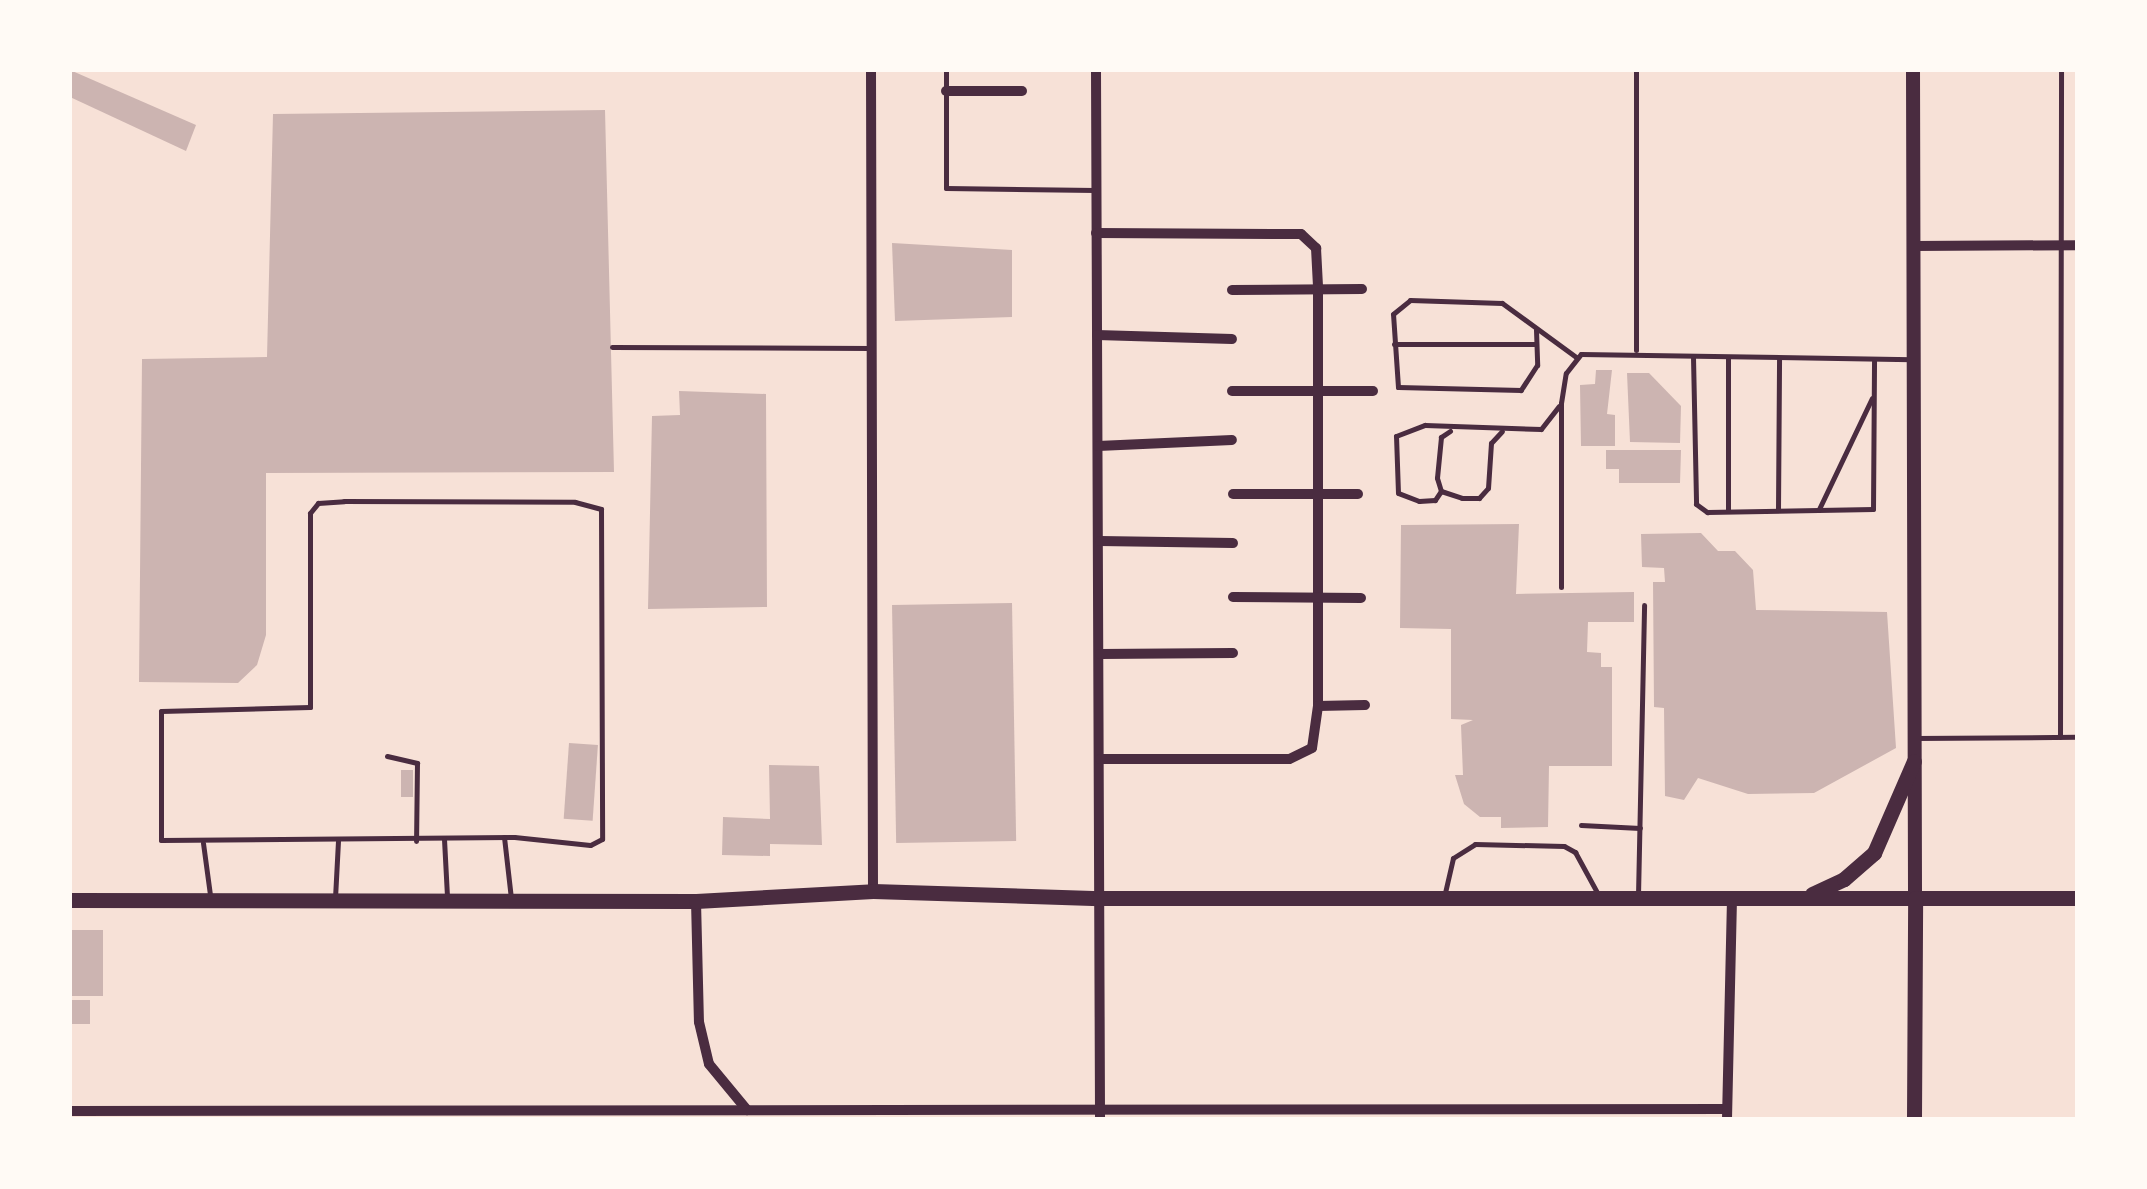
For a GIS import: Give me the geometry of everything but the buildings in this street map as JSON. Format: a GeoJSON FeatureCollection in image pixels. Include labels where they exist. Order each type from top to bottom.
{"type":"FeatureCollection","features":[{"type":"Feature","properties":{"kind":"main road"},"geometry":{"type":"LineString","coordinates":[[1914,70],[1914,1119]]}},
{"type":"Feature","properties":{"kind":"main road"},"geometry":{"type":"LineString","coordinates":[[1796,899],[1844,879],[1874,854],[1914,761]]}},
{"type":"Feature","properties":{"kind":"main road"},"geometry":{"type":"LineString","coordinates":[[70,900],[696,902],[872,891],[1100,898],[2077,898]]}},
{"type":"Feature","properties":{"kind":"street"},"geometry":{"type":"LineString","coordinates":[[871,70],[872,891]]}},
{"type":"Feature","properties":{"kind":"street"},"geometry":{"type":"LineString","coordinates":[[1096,70],[1100,1114]]}},
{"type":"Feature","properties":{"kind":"street"},"geometry":{"type":"LineString","coordinates":[[946,92],[1022,91]]}},
{"type":"Feature","properties":{"kind":"street"},"geometry":{"type":"LineString","coordinates":[[1096,234],[1302,234],[1316,248],[1318,287],[1318,706],[1312,748],[1290,760],[1100,759]]}},
{"type":"Feature","properties":{"kind":"street"},"geometry":{"type":"LineString","coordinates":[[1913,246],[2077,245]]}},
{"type":"Feature","properties":{"kind":"street"},"geometry":{"type":"LineString","coordinates":[[1232,290],[1362,289]]}},
{"type":"Feature","properties":{"kind":"street"},"geometry":{"type":"LineString","coordinates":[[1097,335],[1232,338]]}},
{"type":"Feature","properties":{"kind":"street"},"geometry":{"type":"LineString","coordinates":[[1232,392],[1373,391]]}},
{"type":"Feature","properties":{"kind":"street"},"geometry":{"type":"LineString","coordinates":[[1098,446],[1232,440]]}},
{"type":"Feature","properties":{"kind":"street"},"geometry":{"type":"LineString","coordinates":[[1232,494],[1358,494]]}},
{"type":"Feature","properties":{"kind":"street"},"geometry":{"type":"LineString","coordinates":[[1100,541],[1232,543]]}},
{"type":"Feature","properties":{"kind":"street"},"geometry":{"type":"LineString","coordinates":[[1233,597],[1361,598]]}},
{"type":"Feature","properties":{"kind":"street"},"geometry":{"type":"LineString","coordinates":[[1100,654],[1233,653]]}},
{"type":"Feature","properties":{"kind":"street"},"geometry":{"type":"LineString","coordinates":[[1318,706],[1365,704]]}},
{"type":"Feature","properties":{"kind":"street"},"geometry":{"type":"LineString","coordinates":[[70,1112],[1727,1114],[1732,900]]}},
{"type":"Feature","properties":{"kind":"street"},"geometry":{"type":"LineString","coordinates":[[696,902],[699,1022],[709,1064],[747,1110]]}},
{"type":"Feature","properties":{"kind":"lane"},"geometry":{"type":"LineString","coordinates":[[946,70],[946,188],[1096,190]]}},
{"type":"Feature","properties":{"kind":"lane"},"geometry":{"type":"LineString","coordinates":[[1636,70],[1636,350]]}},
{"type":"Feature","properties":{"kind":"lane"},"geometry":{"type":"LineString","coordinates":[[2060,736],[2061,70]]}},
{"type":"Feature","properties":{"kind":"lane"},"geometry":{"type":"LineString","coordinates":[[1536,330],[1530,379],[1511,393],[1398,387],[1394,314],[1410,300],[1502,303],[1576,357]]}},
{"type":"Feature","properties":{"kind":"lane"},"geometry":{"type":"LineString","coordinates":[[1394,344],[1537,344]]}},
{"type":"Feature","properties":{"kind":"lane"},"geometry":{"type":"LineString","coordinates":[[612,347],[871,348]]}},
{"type":"Feature","properties":{"kind":"lane"},"geometry":{"type":"LineString","coordinates":[[1561,587],[1561,404],[1576,357],[1590,350],[1636,350],[1693,357],[1913,359]]}},
{"type":"Feature","properties":{"kind":"lane"},"geometry":{"type":"LineString","coordinates":[[1693,357],[1696,504],[1702,511],[1873,509],[1874,360]]}},
{"type":"Feature","properties":{"kind":"lane"},"geometry":{"type":"LineString","coordinates":[[1728,358],[1728,510]]}},
{"type":"Feature","properties":{"kind":"lane"},"geometry":{"type":"LineString","coordinates":[[1778,512],[1779,358]]}},
{"type":"Feature","properties":{"kind":"lane"},"geometry":{"type":"LineString","coordinates":[[1819,510],[1874,396]]}},
{"type":"Feature","properties":{"kind":"lane"},"geometry":{"type":"LineString","coordinates":[[1450,430],[1437,453],[1441,491],[1435,500],[1418,501],[1398,493],[1396,436],[1416,426],[1541,430],[1561,404]]}},
{"type":"Feature","properties":{"kind":"lane"},"geometry":{"type":"LineString","coordinates":[[1441,491],[1479,498],[1491,478],[1491,443],[1504,430]]}},
{"type":"Feature","properties":{"kind":"lane"},"geometry":{"type":"LineString","coordinates":[[587,503],[601,510],[606,834],[590,844],[504,837],[416,840],[203,844],[161,840],[161,712],[310,707],[313,506],[587,503]]}},
{"type":"Feature","properties":{"kind":"lane"},"geometry":{"type":"LineString","coordinates":[[1638,899],[1644,605]]}},
{"type":"Feature","properties":{"kind":"lane"},"geometry":{"type":"LineString","coordinates":[[1914,738],[2077,737]]}},
{"type":"Feature","properties":{"kind":"lane"},"geometry":{"type":"LineString","coordinates":[[387,756],[416,763],[416,840]]}},
{"type":"Feature","properties":{"kind":"lane"},"geometry":{"type":"LineString","coordinates":[[1581,825],[1640,828]]}},
{"type":"Feature","properties":{"kind":"lane"},"geometry":{"type":"LineString","coordinates":[[504,837],[511,901]]}},
{"type":"Feature","properties":{"kind":"lane"},"geometry":{"type":"LineString","coordinates":[[444,839],[447,902]]}},
{"type":"Feature","properties":{"kind":"lane"},"geometry":{"type":"LineString","coordinates":[[335,901],[338,841]]}},
{"type":"Feature","properties":{"kind":"lane"},"geometry":{"type":"LineString","coordinates":[[203,844],[212,901]]}},
{"type":"Feature","properties":{"kind":"lane"},"geometry":{"type":"LineString","coordinates":[[1444,898],[1453,858],[1475,844],[1564,846],[1575,852],[1600,899]]}}]}
